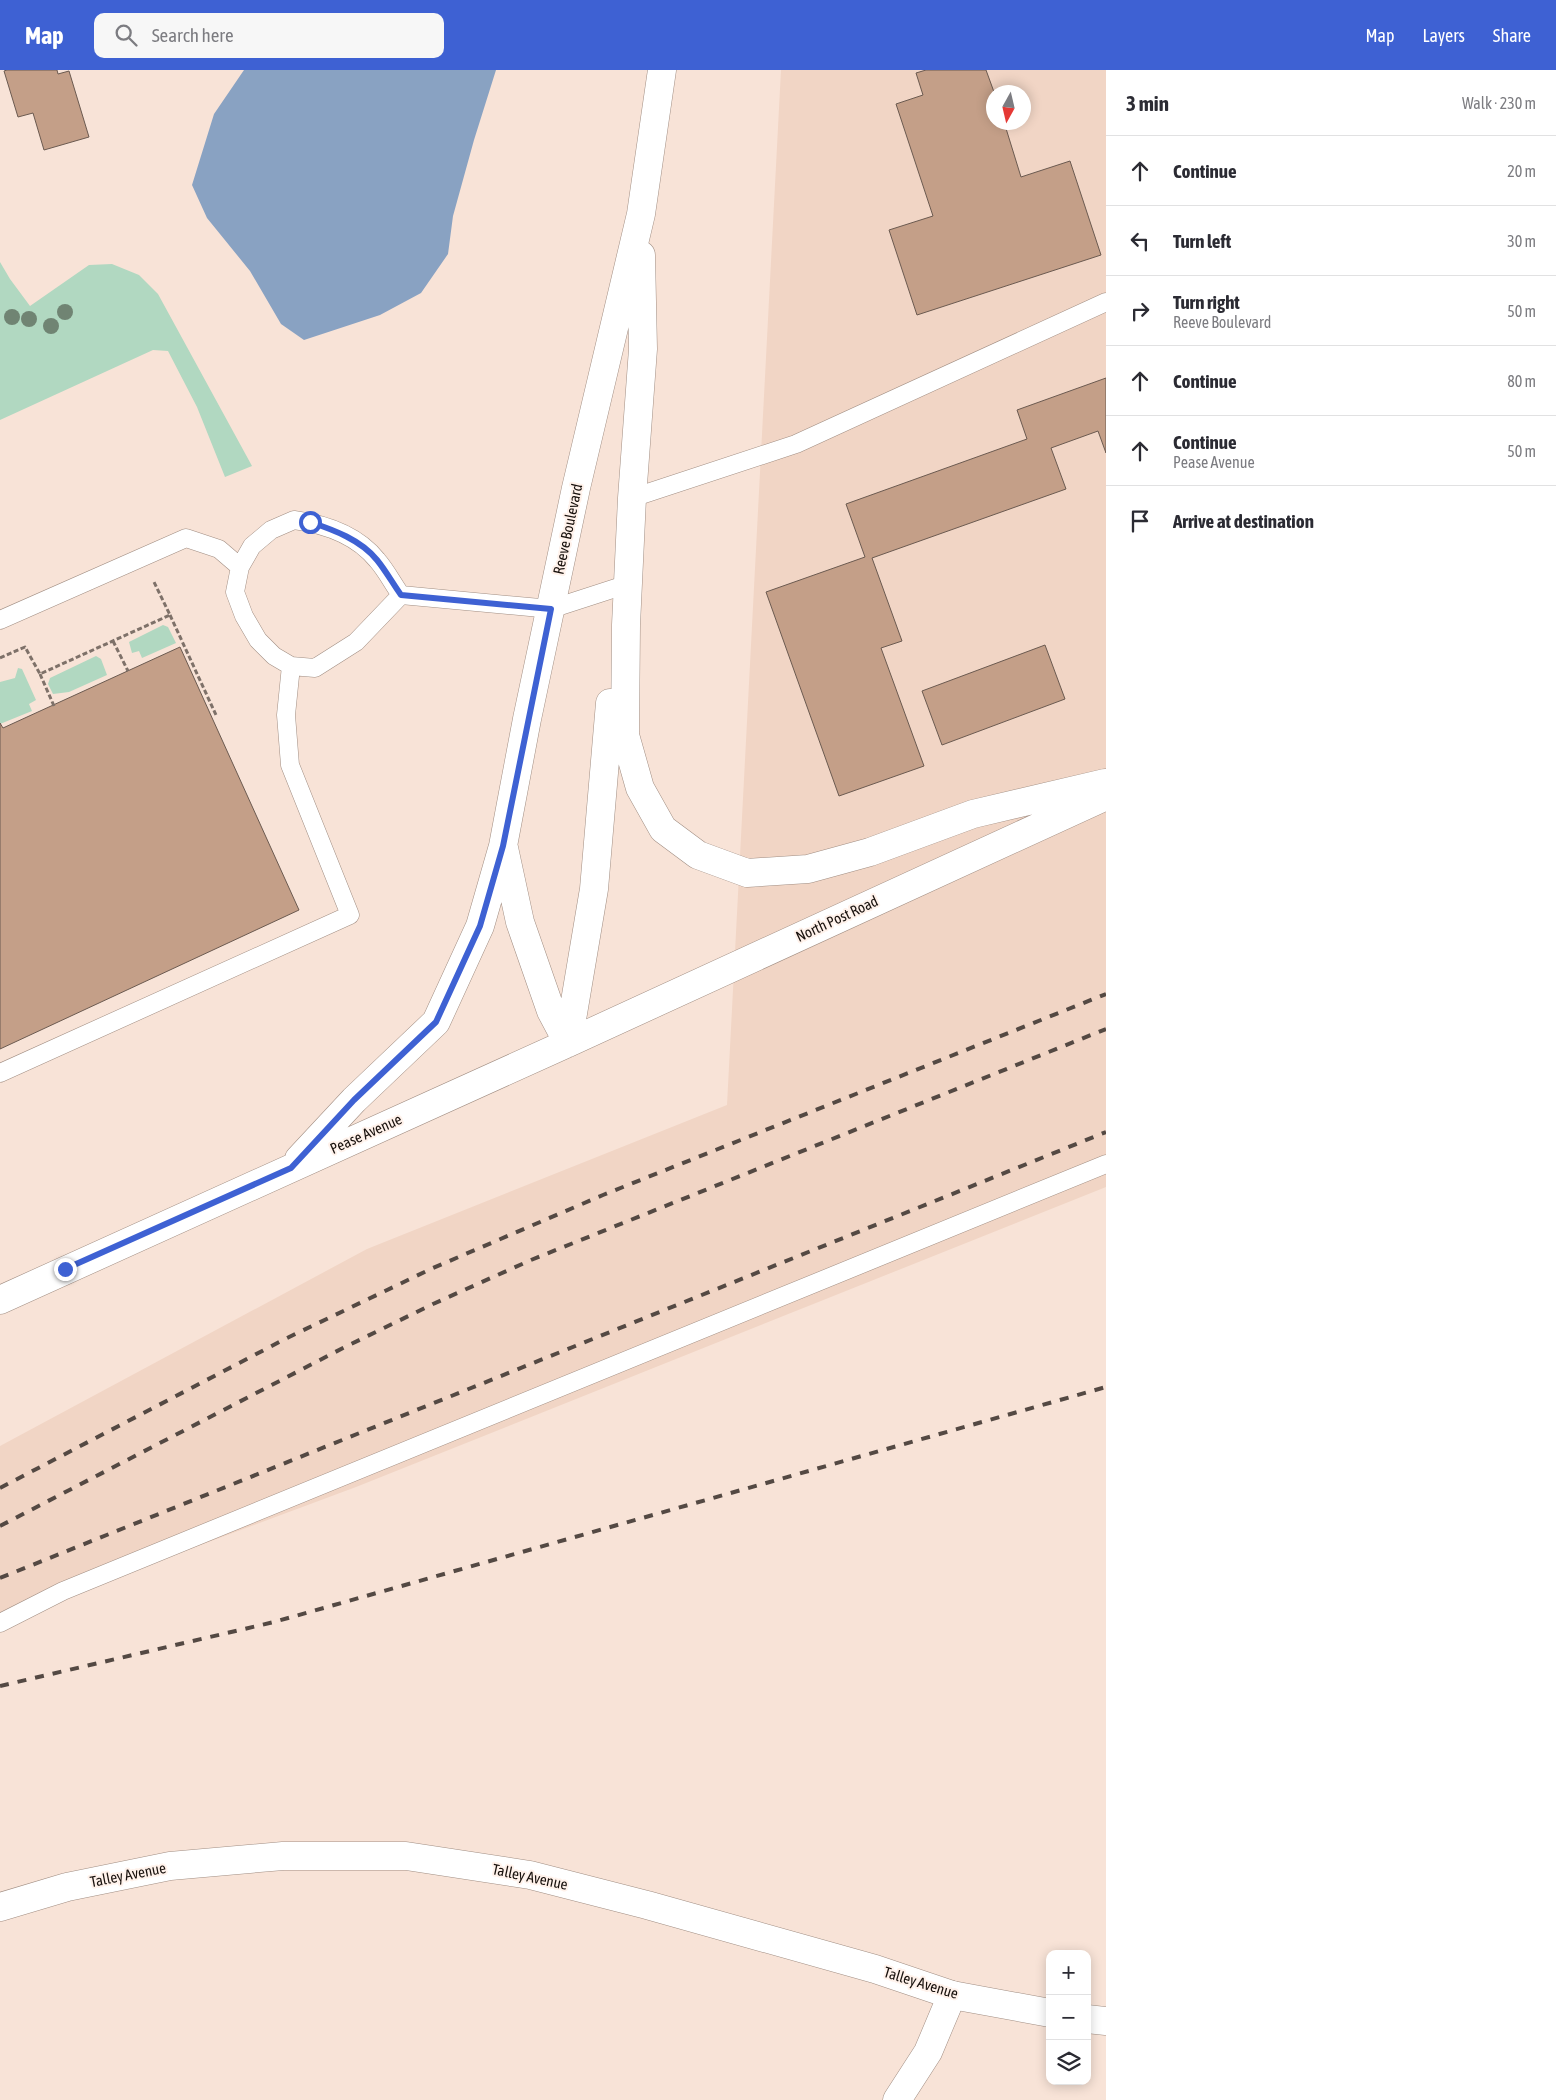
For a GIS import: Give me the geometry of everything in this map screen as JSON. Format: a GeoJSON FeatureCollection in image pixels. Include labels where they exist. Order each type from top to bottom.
{"type":"FeatureCollection","features":[{"type":"Feature","properties":{"kind":"street","name":"Reeve Boulevard"},"geometry":{"type":"LineString","coordinates":[[291,1168],[354,1100],[436,1022],[480,926],[503,846],[576,488],[641,214],[662,70]]}},
{"type":"Feature","properties":{"kind":"street","name":"Reeve Boulevard"},"geometry":{"type":"LineString","coordinates":[[626,625],[632,498],[643,350],[641,214]]}},
{"type":"Feature","properties":{"kind":"street"},"geometry":{"type":"LineString","coordinates":[[626,625],[625,735],[640,788],[663,829],[698,855],[747,872],[808,870],[870,852],[973,814],[1106,783]]}},
{"type":"Feature","properties":{"kind":"street"},"geometry":{"type":"LineString","coordinates":[[568,1043],[594,889],[608,712],[626,625]]}},
{"type":"Feature","properties":{"kind":"street","name":"North Post Road"},"geometry":{"type":"LineString","coordinates":[[568,1043],[1106,796]]}},
{"type":"Feature","properties":{"kind":"street"},"geometry":{"type":"LineString","coordinates":[[503,846],[520,922],[551,1011],[568,1043]]}},
{"type":"Feature","properties":{"kind":"street","name":"Pease Avenue"},"geometry":{"type":"LineString","coordinates":[[0,1300],[568,1043]]}},
{"type":"Feature","properties":{"kind":"street","name":"Talley Avenue"},"geometry":{"type":"LineString","coordinates":[[0,1907],[66,1887],[170,1866],[282,1856],[406,1856],[530,1874],[866,1966],[952,1994],[1046,2012]]}},
{"type":"Feature","properties":{"kind":"street"},"geometry":{"type":"LineString","coordinates":[[896,2100],[928,2052],[952,1994]]}},
{"type":"Feature","properties":{"kind":"street"},"geometry":{"type":"LineString","coordinates":[[1091,2019],[1106,2021]]}},
{"type":"Feature","properties":{"kind":"lane"},"geometry":{"type":"LineString","coordinates":[[632,498],[796,444],[1106,302]]}},
{"type":"Feature","properties":{"kind":"lane"},"geometry":{"type":"LineString","coordinates":[[294,520],[310,522],[340,532],[361,546],[377,559],[401,595],[356,642],[315,668],[291,666],[274,656],[258,640],[244,616],[235,592],[240,568],[252,546],[271,530],[294,520]]}},
{"type":"Feature","properties":{"kind":"lane"},"geometry":{"type":"LineString","coordinates":[[0,620],[186,538],[219,549],[240,568]]}},
{"type":"Feature","properties":{"kind":"lane"},"geometry":{"type":"LineString","coordinates":[[401,595],[551,609],[628,584]]}},
{"type":"Feature","properties":{"kind":"lane"},"geometry":{"type":"LineString","coordinates":[[0,1073],[350,915],[290,765],[286,715],[291,666]]}},
{"type":"Feature","properties":{"kind":"lane"},"geometry":{"type":"LineString","coordinates":[[0,1623],[63,1591],[1106,1164]]}},
{"type":"Feature","properties":{"kind":"path"},"geometry":{"type":"LineString","coordinates":[[154,582],[216,715]]}},
{"type":"Feature","properties":{"kind":"path"},"geometry":{"type":"LineString","coordinates":[[40,674],[170,616]]}},
{"type":"Feature","properties":{"kind":"path"},"geometry":{"type":"LineString","coordinates":[[113,641],[128,671]]}},
{"type":"Feature","properties":{"kind":"path"},"geometry":{"type":"LineString","coordinates":[[0,658],[25,647],[40,674],[54,706]]}},
{"type":"Feature","properties":{"kind":"shaded area"},"geometry":{"type":"Polygon","coordinates":[[[781,70],[1106,70],[1106,1187],[356,1487],[0,1620],[0,1446],[367,1249],[727,1105],[781,70]]]}},
{"type":"Feature","properties":{"kind":"green space"},"geometry":{"type":"Polygon","coordinates":[[[0,262],[30,306],[89,265],[112,264],[139,275],[158,294],[252,466],[225,477],[197,407],[168,351],[153,350],[0,420],[0,262]]]}},
{"type":"Feature","properties":{"kind":"green space"},"geometry":{"type":"Polygon","coordinates":[[[163,625],[168,627],[176,643],[142,658],[139,651],[132,653],[129,642],[163,625]]]}},
{"type":"Feature","properties":{"kind":"green space"},"geometry":{"type":"Polygon","coordinates":[[[96,656],[101,659],[107,675],[69,692],[53,694],[48,684],[50,678],[96,656]]]}},
{"type":"Feature","properties":{"kind":"green space"},"geometry":{"type":"Polygon","coordinates":[[[18,668],[22,669],[36,700],[29,704],[32,711],[0,724],[0,682],[15,678],[18,668]]]}},
{"type":"Feature","properties":{"kind":"water"},"geometry":{"type":"Polygon","coordinates":[[[244,70],[496,70],[453,216],[448,254],[421,293],[380,315],[304,340],[281,324],[250,271],[207,218],[192,185],[214,114],[244,70]]]}},
{"type":"Feature","properties":{"kind":"building"},"geometry":{"type":"Polygon","coordinates":[[[57,70],[58,74],[69,71],[89,137],[44,150],[33,113],[18,117],[4,71],[57,70]]]}},
{"type":"Feature","properties":{"kind":"building"},"geometry":{"type":"Polygon","coordinates":[[[926,70],[986,70],[991,85],[986,85],[986,130],[1006,130],[1021,177],[1070,161],[1101,255],[917,315],[889,230],[933,216],[896,104],[923,95],[916,73],[926,70]]]}},
{"type":"Feature","properties":{"kind":"building"},"geometry":{"type":"Polygon","coordinates":[[[1106,378],[1106,453],[1098,431],[1051,448],[1066,489],[872,558],[902,641],[881,648],[924,766],[839,796],[766,592],[865,557],[846,504],[1027,439],[1017,410],[1106,378]]]}},
{"type":"Feature","properties":{"kind":"building"},"geometry":{"type":"Polygon","coordinates":[[[1045,645],[1065,699],[942,745],[922,691],[1045,645]]]}},
{"type":"Feature","properties":{"kind":"building"},"geometry":{"type":"Polygon","coordinates":[[[180,647],[299,910],[0,1049],[0,723],[3,728],[180,647]]]}},
{"type":"Feature","properties":{"kind":"railway"},"geometry":{"type":"LineString","coordinates":[[0,1488],[287,1338],[433,1268],[603,1195],[1106,994]]}},
{"type":"Feature","properties":{"kind":"railway"},"geometry":{"type":"LineString","coordinates":[[0,1526],[343,1348],[433,1304],[531,1260],[1106,1029]]}},
{"type":"Feature","properties":{"kind":"railway"},"geometry":{"type":"LineString","coordinates":[[0,1578],[1106,1132]]}},
{"type":"Feature","properties":{"kind":"railway"},"geometry":{"type":"LineString","coordinates":[[0,1686],[274,1622],[1106,1387]]}},
{"type":"Feature","properties":{"kind":"route"},"geometry":{"type":"LineString","coordinates":[[65,1269],[291,1168],[354,1100],[436,1022],[480,926],[503,846],[551,609],[401,595],[377,559],[361,546],[340,532],[310,522]]}}]}
